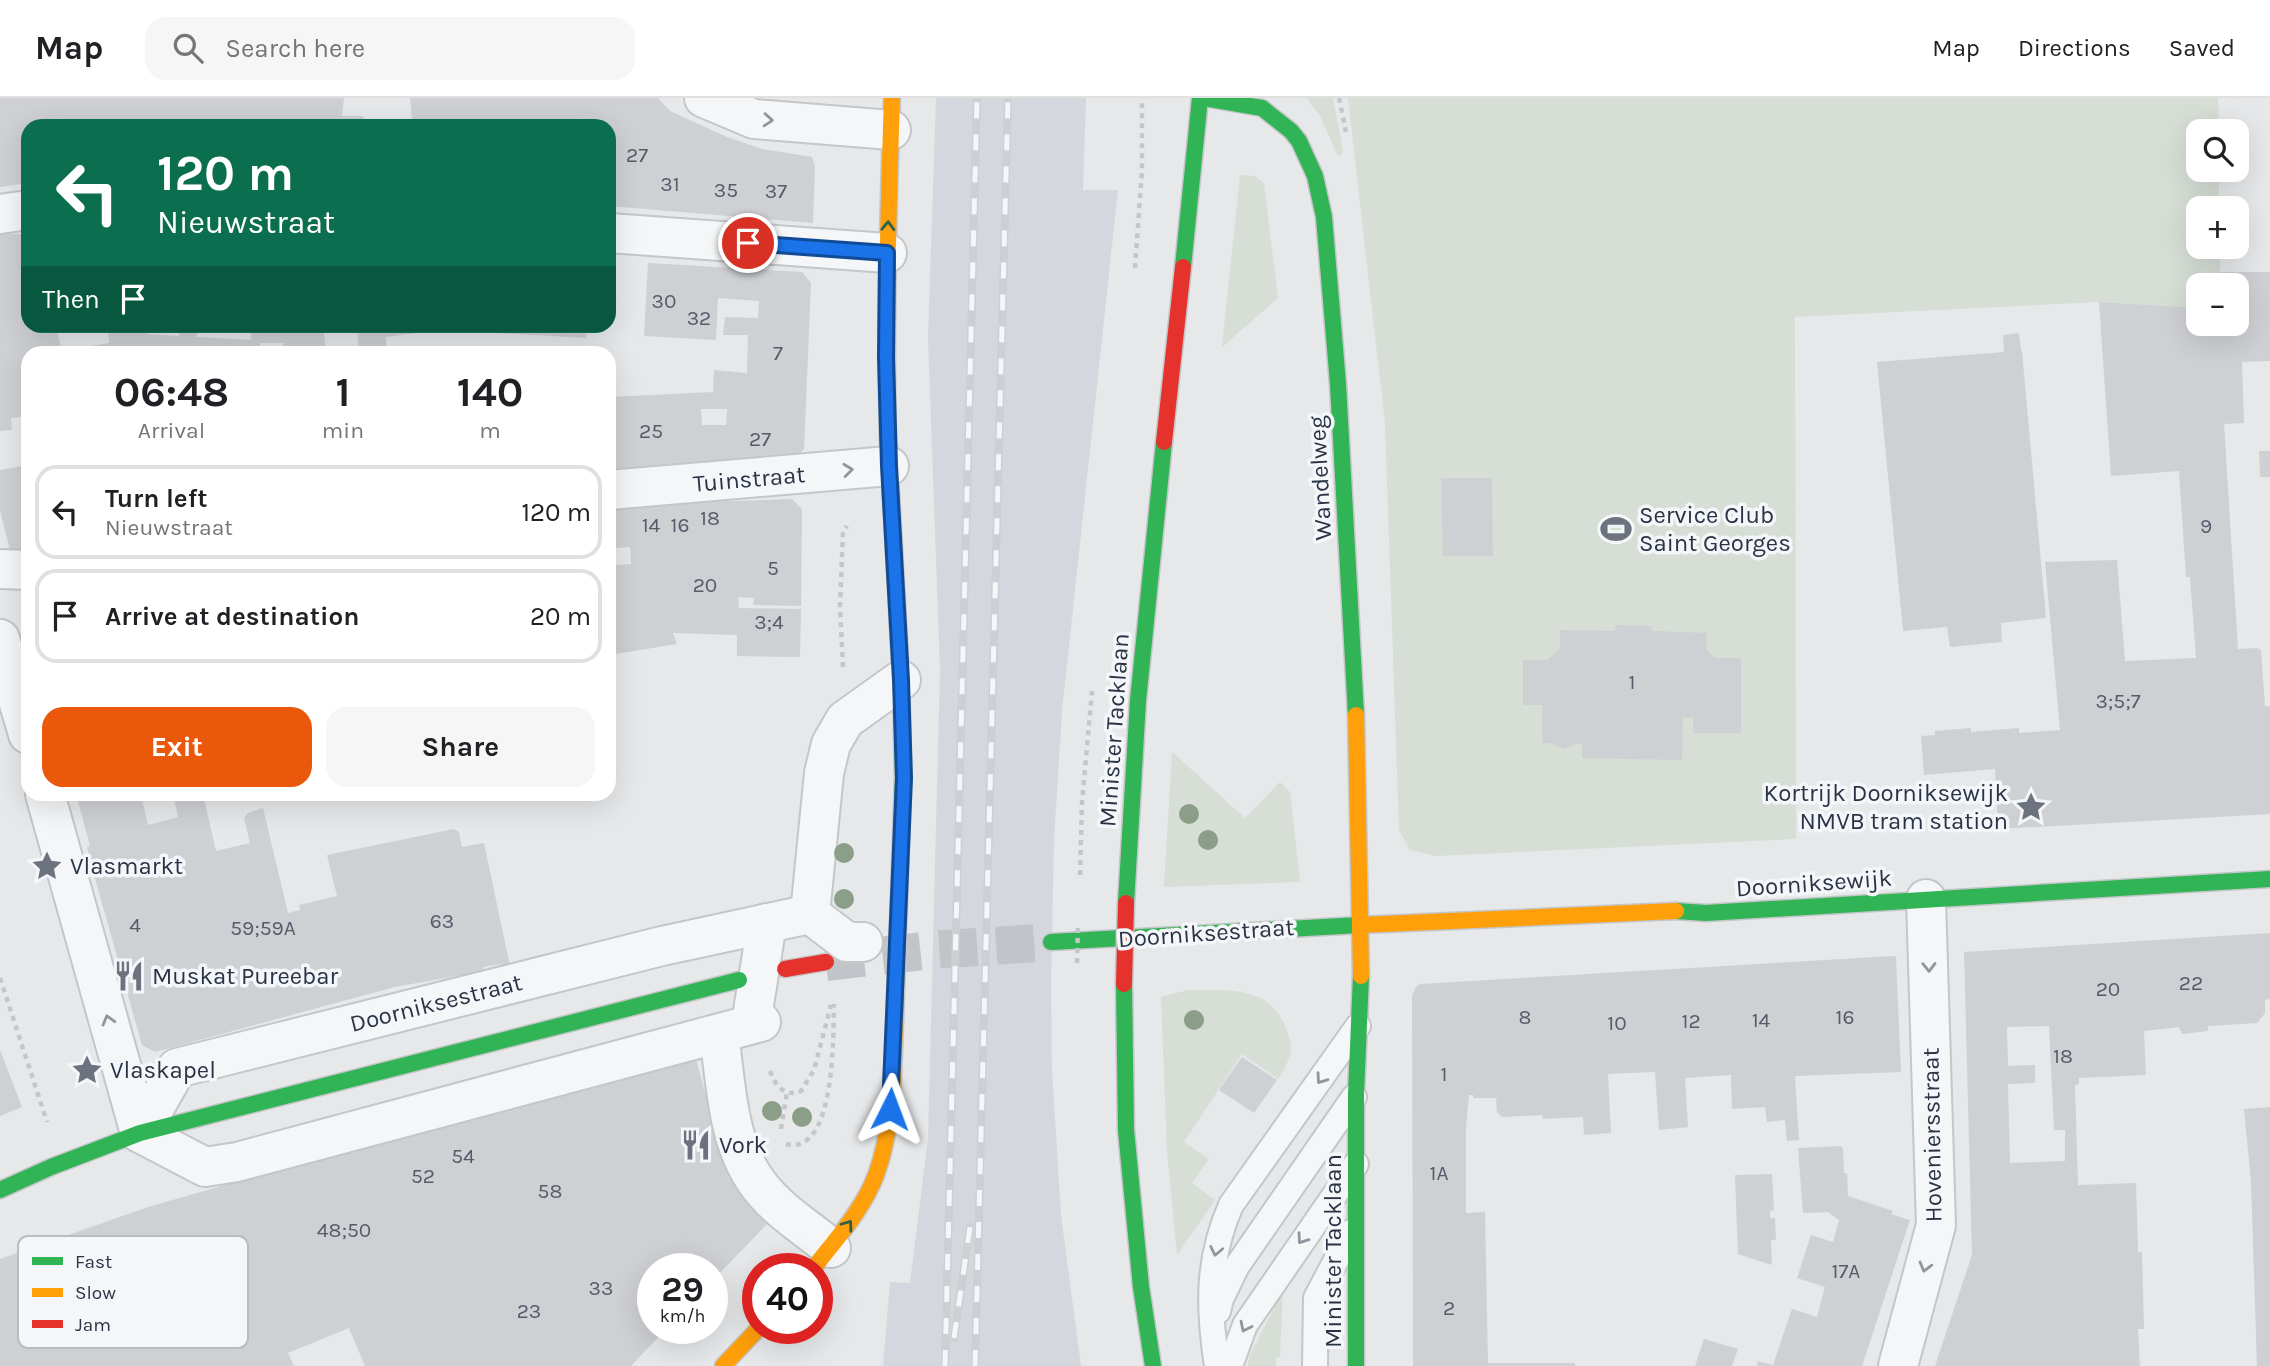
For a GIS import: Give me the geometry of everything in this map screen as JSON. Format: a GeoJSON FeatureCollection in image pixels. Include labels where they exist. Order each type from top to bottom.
{"type":"FeatureCollection","features":[{"type":"Feature","properties":{"kind":"main road","name":"Minister Tacklaan"},"geometry":{"type":"LineString","coordinates":[[1153,1366],[1126,1130],[1124,984],[1130,795],[1140,669],[1202,98]]}},
{"type":"Feature","properties":{"kind":"main road","name":"Wandelweg"},"geometry":{"type":"LineString","coordinates":[[1202,98],[1262,108],[1283,123],[1299,141],[1308,158],[1321,197],[1338,384],[1356,708],[1360,925]]}},
{"type":"Feature","properties":{"kind":"main road"},"geometry":{"type":"LineString","coordinates":[[826,1253],[855,1214],[875,1177],[885,1144],[890,1109],[904,778],[886,358],[892,114]]}},
{"type":"Feature","properties":{"kind":"main road","name":"Doorniksewijk"},"geometry":{"type":"LineString","coordinates":[[1360,925],[1662,910],[1706,913],[2270,879]]}},
{"type":"Feature","properties":{"kind":"main road","name":"Minister Tacklaan"},"geometry":{"type":"LineString","coordinates":[[1356,1366],[1356,1094],[1360,1022],[1360,925]]}},
{"type":"Feature","properties":{"kind":"main road","name":"Doorniksestraat"},"geometry":{"type":"LineString","coordinates":[[1051,942],[1360,925]]}},
{"type":"Feature","properties":{"kind":"main road"},"geometry":{"type":"LineString","coordinates":[[785,969],[826,962]]}},
{"type":"Feature","properties":{"kind":"main road"},"geometry":{"type":"LineString","coordinates":[[0,1190],[60,1163],[140,1133],[739,980]]}},
{"type":"Feature","properties":{"kind":"main road"},"geometry":{"type":"LineString","coordinates":[[723,1366],[744,1344]]}},
{"type":"Feature","properties":{"kind":"street"},"geometry":{"type":"LineString","coordinates":[[704,98],[754,119],[892,114]]}},
{"type":"Feature","properties":{"kind":"street"},"geometry":{"type":"LineString","coordinates":[[0,214],[21,212]]}},
{"type":"Feature","properties":{"kind":"street"},"geometry":{"type":"LineString","coordinates":[[616,234],[887,253]]}},
{"type":"Feature","properties":{"kind":"street","name":"Tuinstraat"},"geometry":{"type":"LineString","coordinates":[[616,490],[889,466]]}},
{"type":"Feature","properties":{"kind":"street"},"geometry":{"type":"LineString","coordinates":[[0,569],[21,570]]}},
{"type":"Feature","properties":{"kind":"street"},"geometry":{"type":"LineString","coordinates":[[0,639],[21,710]]}},
{"type":"Feature","properties":{"kind":"street"},"geometry":{"type":"LineString","coordinates":[[863,942],[847,942],[810,914],[824,773],[831,744],[845,720],[901,680]]}},
{"type":"Feature","properties":{"kind":"street"},"geometry":{"type":"LineString","coordinates":[[47,801],[140,1133],[205,1167],[237,1162],[744,1027]]}},
{"type":"Feature","properties":{"kind":"street","name":"Hoveniersstraat"},"geometry":{"type":"LineString","coordinates":[[1898,1366],[1936,1226],[1926,899]]}},
{"type":"Feature","properties":{"kind":"street","name":"Doorniksestraat"},"geometry":{"type":"LineString","coordinates":[[140,1133],[177,1068],[648,949],[810,914]]}},
{"type":"Feature","properties":{"kind":"street"},"geometry":{"type":"LineString","coordinates":[[767,922],[744,1027],[733,1123],[746,1166],[758,1185],[818,1253]]}},
{"type":"Feature","properties":{"kind":"lane"},"geometry":{"type":"LineString","coordinates":[[1217,1366],[1212,1334],[1211,1298],[1220,1231],[1231,1205],[1360,1022]]}},
{"type":"Feature","properties":{"kind":"lane"},"geometry":{"type":"LineString","coordinates":[[1212,1334],[1221,1299],[1237,1266],[1356,1094]]}},
{"type":"Feature","properties":{"kind":"lane"},"geometry":{"type":"LineString","coordinates":[[1230,1366],[1245,1325],[1356,1164]]}},
{"type":"Feature","properties":{"kind":"lane"},"geometry":{"type":"LineString","coordinates":[[1315,1366],[1316,1298],[1355,1225]]}},
{"type":"Feature","properties":{"kind":"path"},"geometry":{"type":"LineString","coordinates":[[1142,98],[1142,143]]}},
{"type":"Feature","properties":{"kind":"path"},"geometry":{"type":"LineString","coordinates":[[0,978],[60,1163]]}},
{"type":"Feature","properties":{"kind":"path"},"geometry":{"type":"LineString","coordinates":[[767,1061],[779,1088],[787,1092],[801,1091],[814,1070],[834,994],[833,1045],[825,1110],[812,1138],[805,1143],[791,1146],[779,1142],[787,1092]]}},
{"type":"Feature","properties":{"kind":"shaded area"},"geometry":{"type":"Polygon","coordinates":[[[936,98],[1086,98],[1083,190],[1118,190],[1062,711],[1054,840],[1052,1070],[1061,1215],[1081,1366],[883,1366],[890,1282],[910,1283],[928,1138],[940,670],[928,338],[936,98]]]}},
{"type":"Feature","properties":{"kind":"shaded area"},"geometry":{"type":"Polygon","coordinates":[[[1307,98],[1333,98],[1343,151],[1341,156],[1337,154],[1320,116],[1307,98]]]}},
{"type":"Feature","properties":{"kind":"shaded area","name":"Service Club Saint Georges"},"geometry":{"type":"Polygon","coordinates":[[[1348,98],[2218,98],[2219,119],[2186,119],[2186,182],[2219,182],[2219,196],[2186,196],[2186,259],[2220,259],[2220,273],[2186,273],[2186,307],[2099,302],[1795,317],[1796,839],[1436,856],[1410,850],[1399,830],[1385,423],[1348,98]]]}},
{"type":"Feature","properties":{"kind":"shaded area"},"geometry":{"type":"Polygon","coordinates":[[[1240,175],[1255,176],[1264,183],[1278,298],[1222,347],[1240,175]]]}},
{"type":"Feature","properties":{"kind":"shaded area"},"geometry":{"type":"Polygon","coordinates":[[[1172,752],[1245,818],[1280,782],[1290,792],[1300,882],[1164,887],[1172,752]]]}},
{"type":"Feature","properties":{"kind":"shaded area"},"geometry":{"type":"Polygon","coordinates":[[[1188,990],[1232,991],[1258,997],[1278,1014],[1289,1036],[1291,1049],[1278,1079],[1242,1054],[1184,1142],[1209,1159],[1192,1183],[1215,1200],[1177,1255],[1167,1151],[1161,997],[1188,990]]]}},
{"type":"Feature","properties":{"kind":"shaded area"},"geometry":{"type":"Polygon","coordinates":[[[1283,1290],[1280,1357],[1276,1357],[1276,1366],[1248,1366],[1249,1357],[1283,1290]]]}},
{"type":"Feature","properties":{"kind":"building"},"geometry":{"type":"Polygon","coordinates":[[[0,98],[344,98],[342,116],[363,116],[364,119],[21,119],[21,184],[0,187],[0,98]]]}},
{"type":"Feature","properties":{"kind":"building"},"geometry":{"type":"Polygon","coordinates":[[[410,98],[658,98],[670,111],[727,137],[762,149],[812,157],[815,166],[813,223],[616,207],[616,119],[412,119],[410,98]]]}},
{"type":"Feature","properties":{"kind":"building"},"geometry":{"type":"Polygon","coordinates":[[[0,234],[21,234],[21,333],[58,333],[61,346],[21,346],[21,417],[11,418],[12,430],[0,431],[0,234]]]}},
{"type":"Feature","properties":{"kind":"building"},"geometry":{"type":"Polygon","coordinates":[[[648,263],[802,272],[811,283],[804,449],[795,459],[616,470],[616,397],[713,392],[714,370],[747,373],[748,335],[723,335],[725,317],[758,318],[759,301],[718,298],[716,340],[644,336],[648,263]],[[701,409],[702,425],[726,425],[727,409],[701,409]]]}},
{"type":"Feature","properties":{"kind":"building"},"geometry":{"type":"Polygon","coordinates":[[[2270,272],[2270,361],[2242,362],[2244,423],[2224,424],[2238,649],[2261,650],[2265,706],[2270,706],[2270,814],[1998,829],[1995,769],[1924,775],[1921,736],[1935,735],[1935,731],[1971,728],[1971,732],[2019,728],[2019,733],[2060,730],[2045,562],[2117,560],[2125,661],[2196,658],[2190,577],[2186,577],[2179,471],[2111,476],[2099,302],[2186,307],[2186,336],[2249,336],[2249,273],[2220,273],[2270,272]]]}},
{"type":"Feature","properties":{"kind":"building"},"geometry":{"type":"Polygon","coordinates":[[[108,333],[179,336],[179,333],[197,333],[197,337],[251,340],[251,333],[324,333],[325,346],[260,343],[260,346],[91,346],[109,343],[108,333]]]}},
{"type":"Feature","properties":{"kind":"building"},"geometry":{"type":"Polygon","coordinates":[[[358,333],[417,333],[386,337],[387,346],[358,346],[358,333]]]}},
{"type":"Feature","properties":{"kind":"building"},"geometry":{"type":"Polygon","coordinates":[[[498,333],[586,333],[586,338],[498,333]]]}},
{"type":"Feature","properties":{"kind":"building"},"geometry":{"type":"Polygon","coordinates":[[[2019,333],[2046,618],[2001,623],[2002,642],[1950,647],[1947,627],[1903,631],[1877,362],[2004,352],[2003,335],[2019,333]]]}},
{"type":"Feature","properties":{"kind":"building"},"geometry":{"type":"Polygon","coordinates":[[[2259,451],[2270,451],[2270,477],[2260,477],[2259,451]]]}},
{"type":"Feature","properties":{"kind":"building"},"geometry":{"type":"Polygon","coordinates":[[[21,466],[21,556],[12,558],[0,510],[0,470],[21,466]]]}},
{"type":"Feature","properties":{"kind":"building"},"geometry":{"type":"Polygon","coordinates":[[[1441,478],[1492,478],[1493,556],[1443,556],[1441,478]]]}},
{"type":"Feature","properties":{"kind":"building"},"geometry":{"type":"Polygon","coordinates":[[[792,499],[802,509],[801,606],[753,605],[754,598],[738,597],[739,608],[801,609],[800,657],[737,656],[737,635],[673,633],[677,644],[616,654],[616,565],[631,564],[630,547],[616,548],[616,505],[792,499]]]}},
{"type":"Feature","properties":{"kind":"building"},"geometry":{"type":"Polygon","coordinates":[[[1616,625],[1651,626],[1652,631],[1707,633],[1706,649],[1715,658],[1741,658],[1741,733],[1693,733],[1693,717],[1683,717],[1682,760],[1582,758],[1582,744],[1565,749],[1542,743],[1542,705],[1523,705],[1523,660],[1547,660],[1560,648],[1560,630],[1615,631],[1616,625]]]}},
{"type":"Feature","properties":{"kind":"building"},"geometry":{"type":"Polygon","coordinates":[[[78,801],[143,801],[148,825],[178,817],[175,801],[205,801],[216,851],[250,843],[244,818],[248,813],[263,808],[288,913],[300,910],[299,905],[337,896],[327,855],[454,829],[459,832],[462,847],[484,843],[510,966],[502,967],[501,964],[483,967],[484,971],[395,987],[155,1052],[142,1045],[96,882],[87,847],[90,846],[78,801]]]}},
{"type":"Feature","properties":{"kind":"building"},"geometry":{"type":"Polygon","coordinates":[[[2270,933],[2270,999],[2265,1000],[2265,1013],[2257,1023],[2208,1026],[2208,1031],[2182,1034],[2179,1027],[2144,1031],[2146,1075],[2079,1078],[2079,1084],[2075,1085],[2078,1185],[2136,1183],[2138,1252],[2142,1252],[2144,1329],[2138,1329],[2140,1366],[1935,1366],[1972,1255],[1964,952],[2270,933]],[[2049,1026],[2007,1027],[2008,1066],[2035,1065],[2035,1083],[2008,1084],[2010,1163],[2065,1161],[2065,1130],[2054,1130],[2049,1026]]]}},
{"type":"Feature","properties":{"kind":"building"},"geometry":{"type":"Polygon","coordinates":[[[1894,956],[1901,1072],[1795,1076],[1799,1140],[1787,1141],[1785,1120],[1767,1122],[1765,1107],[1732,1109],[1731,1075],[1685,1078],[1688,1127],[1659,1130],[1655,1072],[1608,1074],[1611,1133],[1584,1135],[1583,1117],[1502,1117],[1497,1112],[1496,1098],[1473,1098],[1473,1095],[1469,1095],[1466,1128],[1466,1213],[1485,1212],[1488,1363],[1575,1363],[1575,1366],[1413,1366],[1412,996],[1416,987],[1420,984],[1894,956]]]}},
{"type":"Feature","properties":{"kind":"building"},"geometry":{"type":"Polygon","coordinates":[[[0,1050],[22,1107],[0,1116],[0,1050]]]}},
{"type":"Feature","properties":{"kind":"building"},"geometry":{"type":"Polygon","coordinates":[[[694,1052],[728,1176],[772,1219],[728,1264],[728,1253],[637,1253],[637,1344],[652,1344],[631,1366],[365,1366],[349,1328],[288,1353],[294,1366],[0,1366],[0,1259],[18,1253],[18,1348],[248,1348],[248,1236],[65,1236],[148,1207],[694,1052]]]}},
{"type":"Feature","properties":{"kind":"building"},"geometry":{"type":"Polygon","coordinates":[[[1242,1057],[1277,1080],[1254,1113],[1219,1090],[1242,1057]]]}},
{"type":"Feature","properties":{"kind":"building"},"geometry":{"type":"Polygon","coordinates":[[[2270,1107],[2270,1366],[2257,1366],[2251,1182],[2244,1109],[2270,1107]]]}},
{"type":"Feature","properties":{"kind":"building"},"geometry":{"type":"Polygon","coordinates":[[[1841,1146],[1844,1173],[1847,1173],[1848,1196],[1893,1211],[1891,1214],[1910,1220],[1862,1366],[1757,1366],[1758,1361],[1773,1365],[1792,1309],[1817,1317],[1825,1287],[1797,1278],[1811,1235],[1833,1242],[1839,1220],[1828,1212],[1803,1213],[1798,1148],[1841,1146]]]}},
{"type":"Feature","properties":{"kind":"building"},"geometry":{"type":"Polygon","coordinates":[[[1772,1174],[1774,1210],[1770,1211],[1770,1218],[1775,1218],[1776,1240],[1771,1240],[1772,1265],[1738,1254],[1735,1175],[1772,1174]]]}},
{"type":"Feature","properties":{"kind":"building"},"geometry":{"type":"Polygon","coordinates":[[[1704,1339],[1738,1349],[1732,1366],[1695,1366],[1704,1339]]]}},
{"type":"Feature","properties":{"kind":"tunnel"},"geometry":{"type":"LineString","coordinates":[[826,962],[932,950],[1051,942]]}},
{"type":"Feature","properties":{"kind":"railway"},"geometry":{"type":"LineString","coordinates":[[945,1366],[977,98]]}},
{"type":"Feature","properties":{"kind":"railway"},"geometry":{"type":"LineString","coordinates":[[975,1366],[1008,98]]}},
{"type":"Feature","properties":{"kind":"railway"},"geometry":{"type":"LineString","coordinates":[[954,1338],[970,1227]]}},
{"type":"Feature","properties":{"kind":"traffic: fast"},"geometry":{"type":"LineString","coordinates":[[1183,267],[1200,98]]}},
{"type":"Feature","properties":{"kind":"traffic: fast"},"geometry":{"type":"LineString","coordinates":[[1204,98],[1262,108],[1291,131],[1299,141],[1315,176],[1324,217],[1338,384],[1356,715]]}},
{"type":"Feature","properties":{"kind":"traffic: fast"},"geometry":{"type":"LineString","coordinates":[[888,439],[901,680],[903,778],[895,1020]]}},
{"type":"Feature","properties":{"kind":"traffic: fast"},"geometry":{"type":"LineString","coordinates":[[1126,903],[1138,701],[1164,442]]}},
{"type":"Feature","properties":{"kind":"traffic: fast"},"geometry":{"type":"LineString","coordinates":[[1676,911],[1706,913],[2270,879]]}},
{"type":"Feature","properties":{"kind":"traffic: fast"},"geometry":{"type":"LineString","coordinates":[[1051,942],[1360,925]]}},
{"type":"Feature","properties":{"kind":"traffic: fast"},"geometry":{"type":"LineString","coordinates":[[1356,1366],[1356,1094],[1361,976]]}},
{"type":"Feature","properties":{"kind":"traffic: fast"},"geometry":{"type":"LineString","coordinates":[[0,1190],[140,1133],[739,980]]}},
{"type":"Feature","properties":{"kind":"traffic: fast"},"geometry":{"type":"LineString","coordinates":[[1124,984],[1126,1130],[1141,1287],[1153,1366]]}},
{"type":"Feature","properties":{"kind":"traffic: slow"},"geometry":{"type":"LineString","coordinates":[[888,439],[887,268],[892,98]]}},
{"type":"Feature","properties":{"kind":"traffic: slow"},"geometry":{"type":"LineString","coordinates":[[1356,715],[1361,976]]}},
{"type":"Feature","properties":{"kind":"traffic: slow"},"geometry":{"type":"LineString","coordinates":[[1360,925],[1676,911]]}},
{"type":"Feature","properties":{"kind":"traffic: slow"},"geometry":{"type":"LineString","coordinates":[[826,1253],[870,1188],[882,1156],[893,1079],[895,1020]]}},
{"type":"Feature","properties":{"kind":"traffic: slow"},"geometry":{"type":"LineString","coordinates":[[723,1366],[744,1344]]}},
{"type":"Feature","properties":{"kind":"traffic: jam"},"geometry":{"type":"LineString","coordinates":[[1164,442],[1183,267]]}},
{"type":"Feature","properties":{"kind":"traffic: jam"},"geometry":{"type":"LineString","coordinates":[[1124,984],[1126,903]]}},
{"type":"Feature","properties":{"kind":"traffic: jam"},"geometry":{"type":"LineString","coordinates":[[785,969],[826,962]]}},
{"type":"Feature","properties":{"kind":"place","name":"Service Club Saint Georges"},"geometry":{"type":"Point","coordinates":[1616,529]}},
{"type":"Feature","properties":{"kind":"place","name":"Kortrijk Doorniksewijk NMVB tram station"},"geometry":{"type":"Point","coordinates":[2031,807]}},
{"type":"Feature","properties":{"kind":"place","name":"Vlasmarkt"},"geometry":{"type":"Point","coordinates":[47,866]}},
{"type":"Feature","properties":{"kind":"place","name":"Muskat Pureebar"},"geometry":{"type":"Point","coordinates":[129,976]}},
{"type":"Feature","properties":{"kind":"place","name":"Vlaskapel"},"geometry":{"type":"Point","coordinates":[87,1070]}},
{"type":"Feature","properties":{"kind":"place","name":"Vork"},"geometry":{"type":"Point","coordinates":[696,1145]}},
{"type":"Feature","properties":{"kind":"route"},"geometry":{"type":"LineString","coordinates":[[748,243],[887,253],[889,466],[904,778],[890,1109]]}}]}
